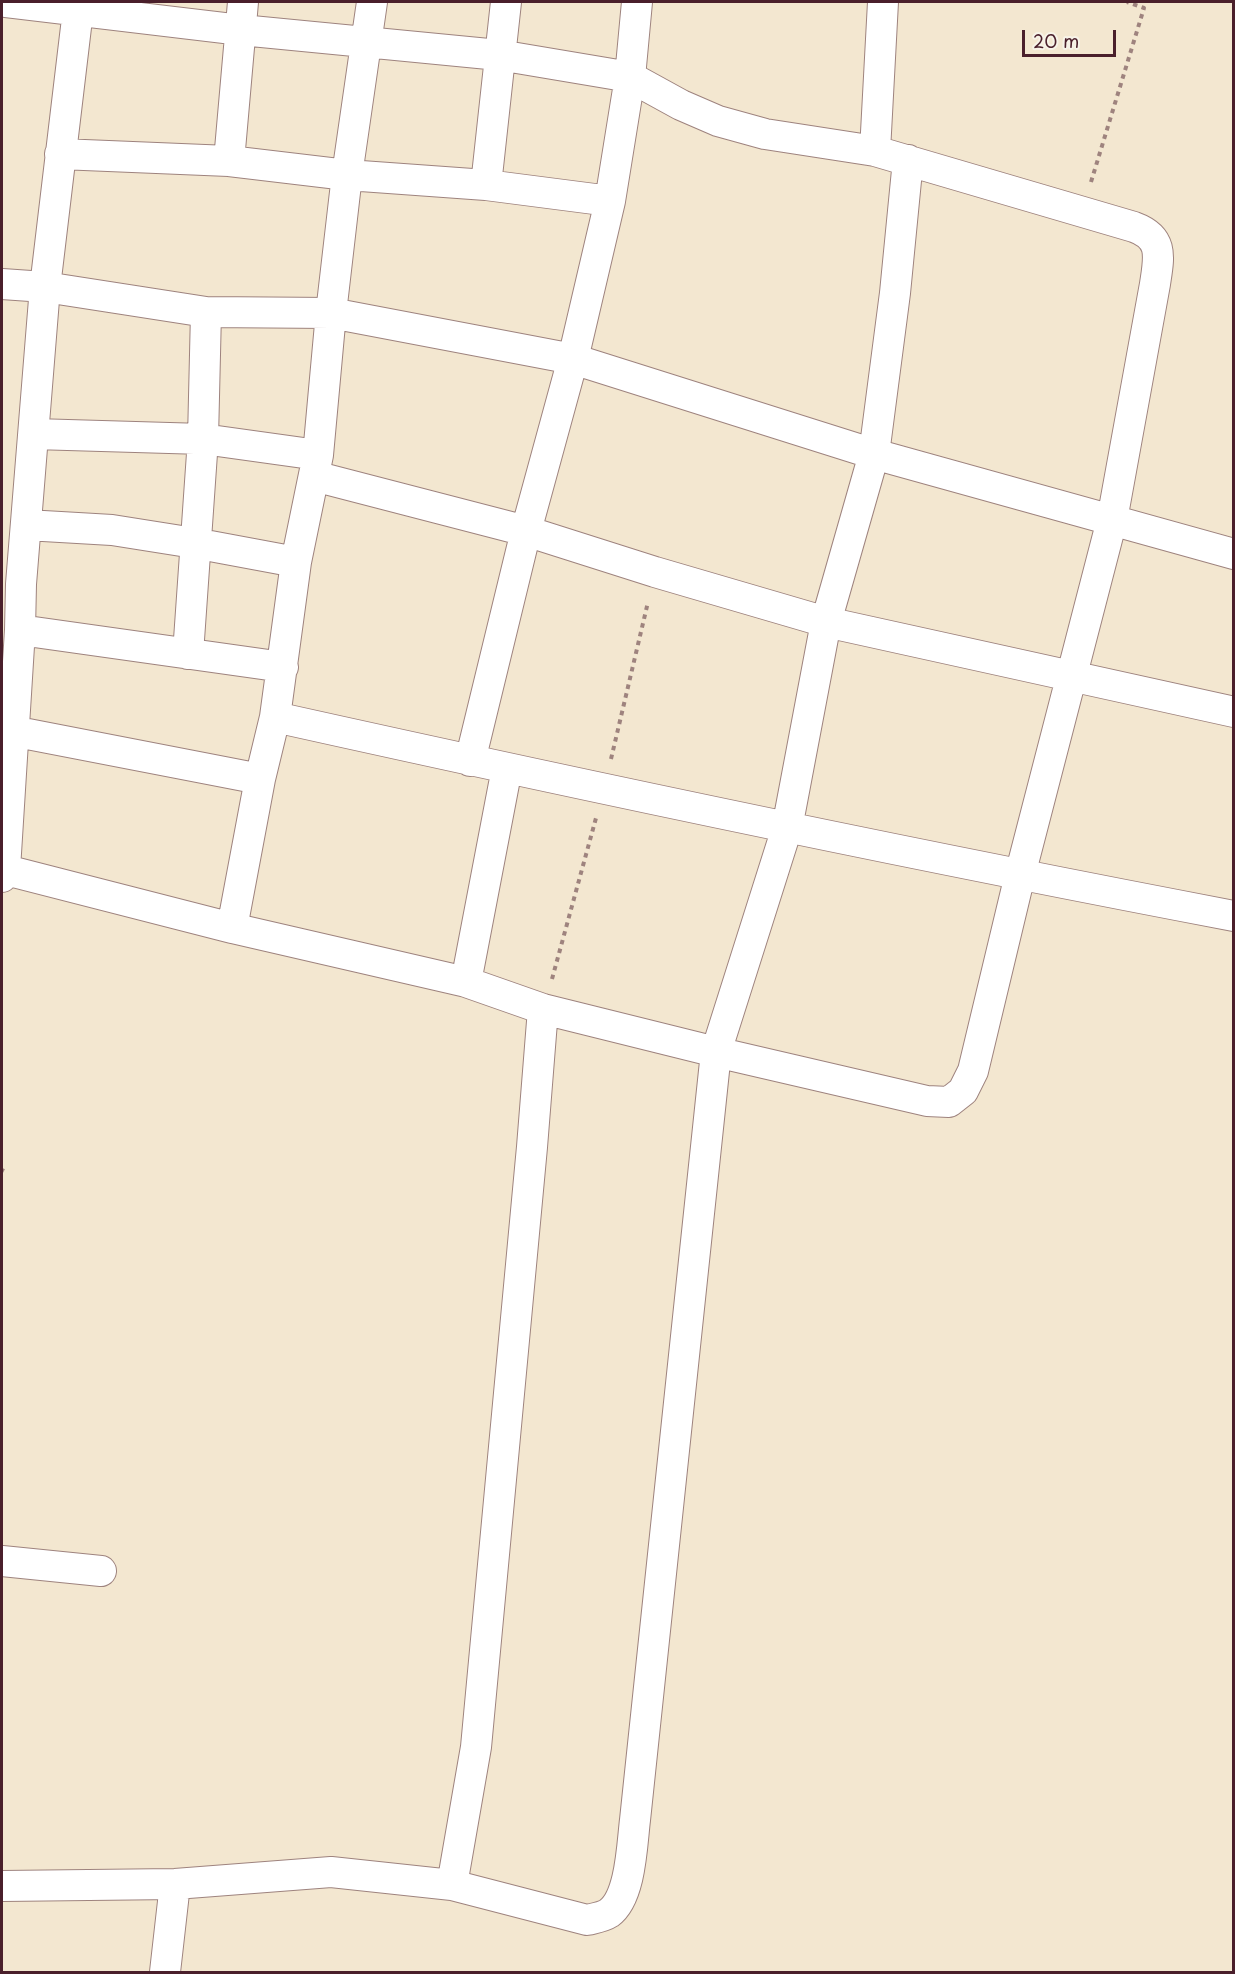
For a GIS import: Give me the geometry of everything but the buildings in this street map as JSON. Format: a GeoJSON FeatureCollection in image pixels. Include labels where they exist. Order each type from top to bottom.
{"type":"FeatureCollection","features":[{"type":"Feature","properties":{"kind":"street"},"geometry":{"type":"LineString","coordinates":[[6,2],[78,5],[242,16],[366,42],[499,55],[630,77],[681,105],[718,121],[765,134],[875,151],[1146,231],[1156,244],[1158,254],[1155,284],[1112,520],[1020,875],[973,1071],[957,1098],[949,1102],[927,1101],[716,1052],[543,1009],[466,982],[232,928],[3,871],[7,730],[20,630],[11,583],[26,525],[45,287],[78,5]]}},
{"type":"Feature","properties":{"kind":"street"},"geometry":{"type":"LineString","coordinates":[[232,928],[260,779],[275,717],[296,562],[316,466],[347,175],[372,2]]}},
{"type":"Feature","properties":{"kind":"street"},"geometry":{"type":"LineString","coordinates":[[486,185],[506,2]]}},
{"type":"Feature","properties":{"kind":"street"},"geometry":{"type":"LineString","coordinates":[[470,761],[526,531],[573,359],[610,201],[630,77],[637,2]]}},
{"type":"Feature","properties":{"kind":"street"},"geometry":{"type":"LineString","coordinates":[[875,151],[883,2]]}},
{"type":"Feature","properties":{"kind":"street"},"geometry":{"type":"LineString","coordinates":[[229,161],[242,16]]}},
{"type":"Feature","properties":{"kind":"street"},"geometry":{"type":"LineString","coordinates":[[60,154],[229,161],[347,175],[486,185],[610,201]]}},
{"type":"Feature","properties":{"kind":"street"},"geometry":{"type":"LineString","coordinates":[[2,1886],[175,1884],[331,1872],[452,1885],[587,1920],[607,1914],[615,1908],[625,1883],[636,1808],[716,1052],[787,828],[826,622],[874,453],[895,294],[908,160]]}},
{"type":"Feature","properties":{"kind":"street"},"geometry":{"type":"LineString","coordinates":[[2,284],[45,287],[206,312],[331,313],[573,359],[874,453],[1233,554]]}},
{"type":"Feature","properties":{"kind":"street"},"geometry":{"type":"LineString","coordinates":[[188,654],[203,439],[206,312]]}},
{"type":"Feature","properties":{"kind":"street"},"geometry":{"type":"LineString","coordinates":[[34,434],[203,439],[316,466],[655,572],[826,622],[1233,712]]}},
{"type":"Feature","properties":{"kind":"street"},"geometry":{"type":"LineString","coordinates":[[26,525],[112,530],[296,562]]}},
{"type":"Feature","properties":{"kind":"street"},"geometry":{"type":"LineString","coordinates":[[20,630],[283,667]]}},
{"type":"Feature","properties":{"kind":"street"},"geometry":{"type":"LineString","coordinates":[[275,717],[787,828],[1233,916]]}},
{"type":"Feature","properties":{"kind":"street"},"geometry":{"type":"LineString","coordinates":[[7,730],[260,779]]}},
{"type":"Feature","properties":{"kind":"street"},"geometry":{"type":"LineString","coordinates":[[466,982],[507,768]]}},
{"type":"Feature","properties":{"kind":"street"},"geometry":{"type":"LineString","coordinates":[[452,1885],[476,1747],[543,1009]]}},
{"type":"Feature","properties":{"kind":"street"},"geometry":{"type":"LineString","coordinates":[[2,1561],[102,1571]]}},
{"type":"Feature","properties":{"kind":"street"},"geometry":{"type":"LineString","coordinates":[[165,1972],[175,1884]]}},
{"type":"Feature","properties":{"kind":"path"},"geometry":{"type":"LineString","coordinates":[[1082,212],[1144,8],[1127,2]]}}]}
